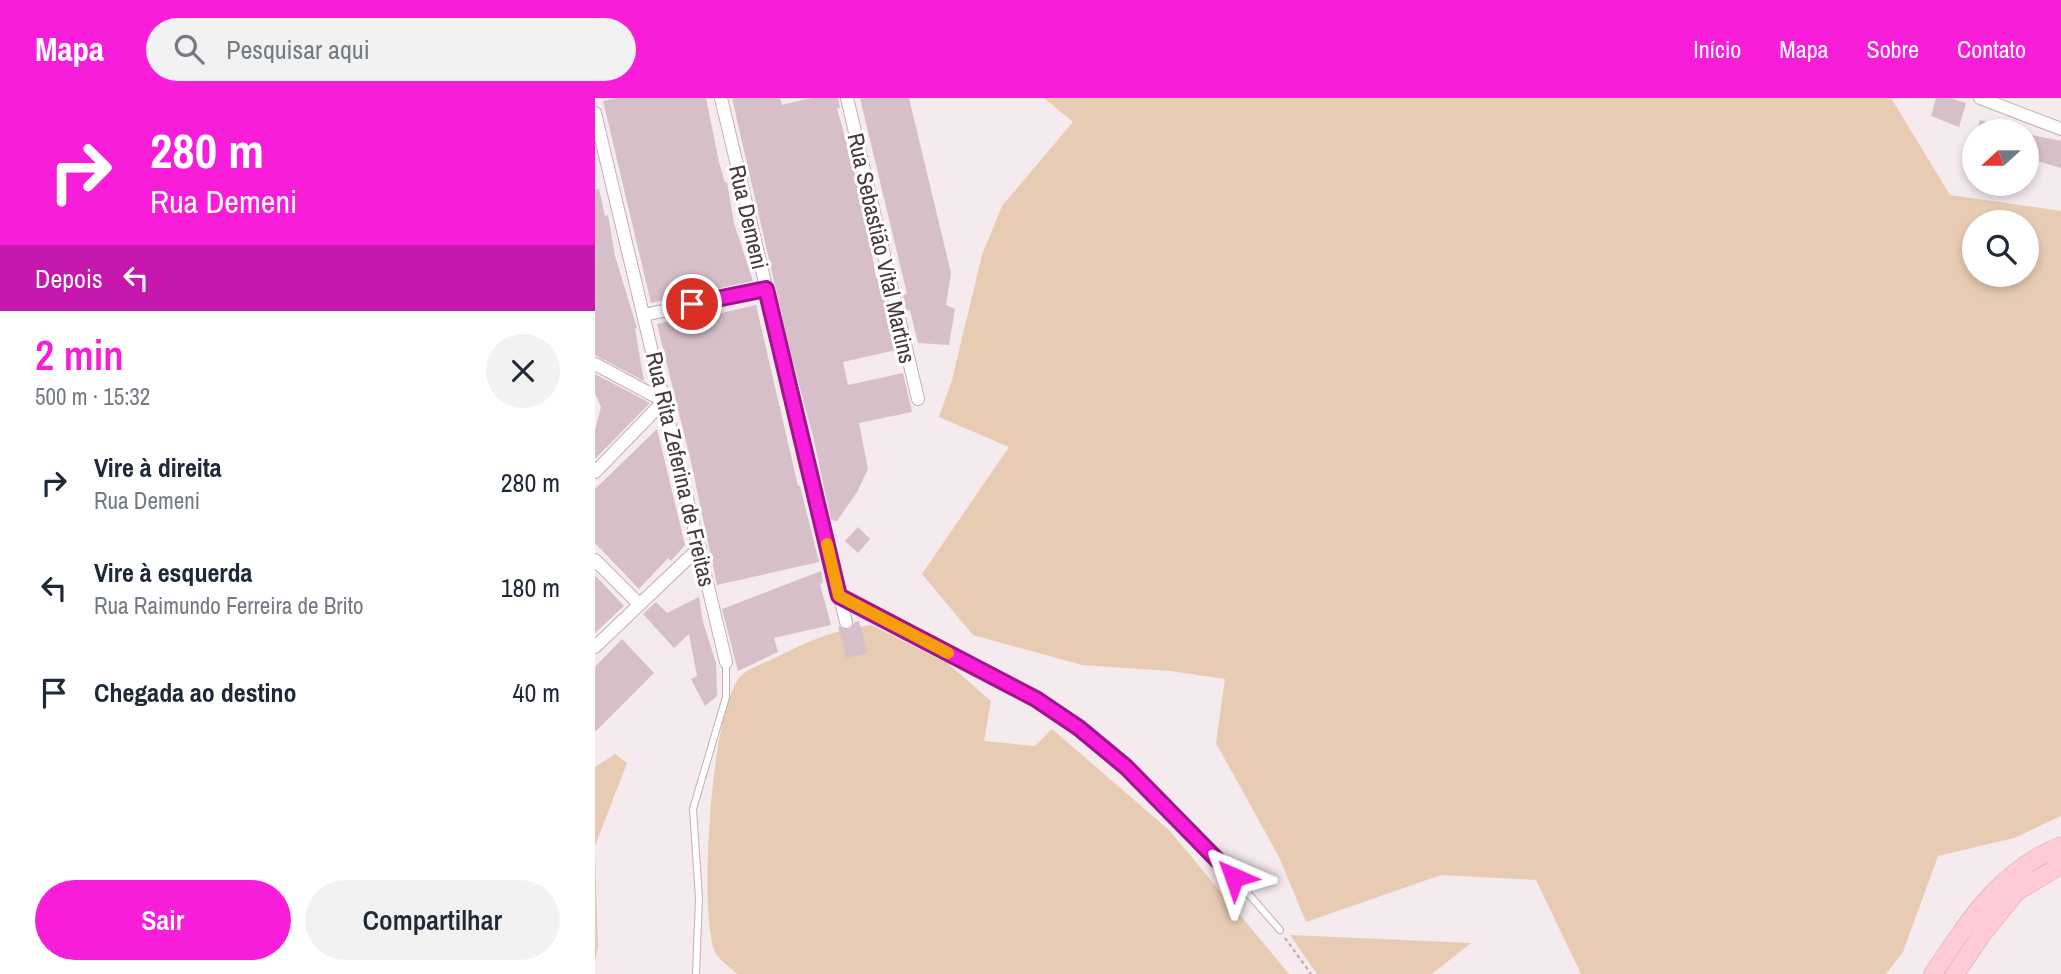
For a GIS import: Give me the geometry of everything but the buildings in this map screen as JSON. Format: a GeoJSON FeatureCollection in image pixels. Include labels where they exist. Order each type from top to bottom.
{"type":"FeatureCollection","features":[{"type":"Feature","properties":{"kind":"main road"},"geometry":{"type":"LineString","coordinates":[[1933,974],[1994,889],[2040,855],[2061,846]]}},
{"type":"Feature","properties":{"kind":"main road"},"geometry":{"type":"LineString","coordinates":[[1955,974],[1983,933],[2017,892],[2061,865]]}},
{"type":"Feature","properties":{"kind":"street","name":"Rua Demeni"},"geometry":{"type":"LineString","coordinates":[[721,98],[846,622]]}},
{"type":"Feature","properties":{"kind":"street","name":"Rua Sebastião Vital Martins"},"geometry":{"type":"LineString","coordinates":[[847,98],[918,399]]}},
{"type":"Feature","properties":{"kind":"street"},"geometry":{"type":"LineString","coordinates":[[1980,98],[2061,129]]}},
{"type":"Feature","properties":{"kind":"street","name":"Rua Rita Zeferina de Freitas"},"geometry":{"type":"LineString","coordinates":[[595,113],[726,662]]}},
{"type":"Feature","properties":{"kind":"street"},"geometry":{"type":"LineString","coordinates":[[644,315],[766,289]]}},
{"type":"Feature","properties":{"kind":"street"},"geometry":{"type":"LineString","coordinates":[[595,364],[664,401],[595,472]]}},
{"type":"Feature","properties":{"kind":"street"},"geometry":{"type":"LineString","coordinates":[[595,647],[638,603],[700,547]]}},
{"type":"Feature","properties":{"kind":"street"},"geometry":{"type":"LineString","coordinates":[[595,560],[638,603]]}},
{"type":"Feature","properties":{"kind":"lane"},"geometry":{"type":"LineString","coordinates":[[839,596],[1036,699],[1079,728],[1126,767],[1219,860],[1280,930]]}},
{"type":"Feature","properties":{"kind":"lane"},"geometry":{"type":"LineString","coordinates":[[696,974],[699,898],[693,809],[726,697],[726,662]]}},
{"type":"Feature","properties":{"kind":"path"},"geometry":{"type":"LineString","coordinates":[[1280,930],[1311,974]]}},
{"type":"Feature","properties":{"kind":"shaded area"},"geometry":{"type":"Polygon","coordinates":[[[1044,98],[1891,98],[1950,195],[2061,211],[2061,816],[2014,838],[1938,856],[1903,952],[1886,974],[1581,974],[1536,880],[1441,875],[1306,922],[1279,857],[1216,743],[1225,679],[1170,671],[1082,665],[973,635],[922,574],[1009,447],[939,417],[952,380],[982,255],[1002,206],[1073,122],[1044,98]]]}},
{"type":"Feature","properties":{"kind":"shaded area"},"geometry":{"type":"Polygon","coordinates":[[[871,625],[947,663],[991,701],[984,741],[1035,746],[1052,729],[1169,830],[1289,974],[737,974],[715,952],[710,930],[708,896],[708,854],[716,763],[732,692],[743,674],[753,668],[820,638],[871,625]]]}},
{"type":"Feature","properties":{"kind":"shaded area"},"geometry":{"type":"Polygon","coordinates":[[[615,754],[627,763],[595,846],[595,767],[615,754]]]}},
{"type":"Feature","properties":{"kind":"shaded area"},"geometry":{"type":"Polygon","coordinates":[[[595,846],[598,947],[595,961],[595,846]]]}},
{"type":"Feature","properties":{"kind":"shaded area"},"geometry":{"type":"Polygon","coordinates":[[[1290,935],[1471,943],[1432,974],[1317,974],[1290,935]]]}},
{"type":"Feature","properties":{"kind":"slow traffic"},"geometry":{"type":"LineString","coordinates":[[827,544],[839,596],[948,653]]}},
{"type":"Feature","properties":{"kind":"route"},"geometry":{"type":"LineString","coordinates":[[692,304],[766,289],[839,596],[1036,699],[1079,728],[1126,767],[1234,877]]}}]}
